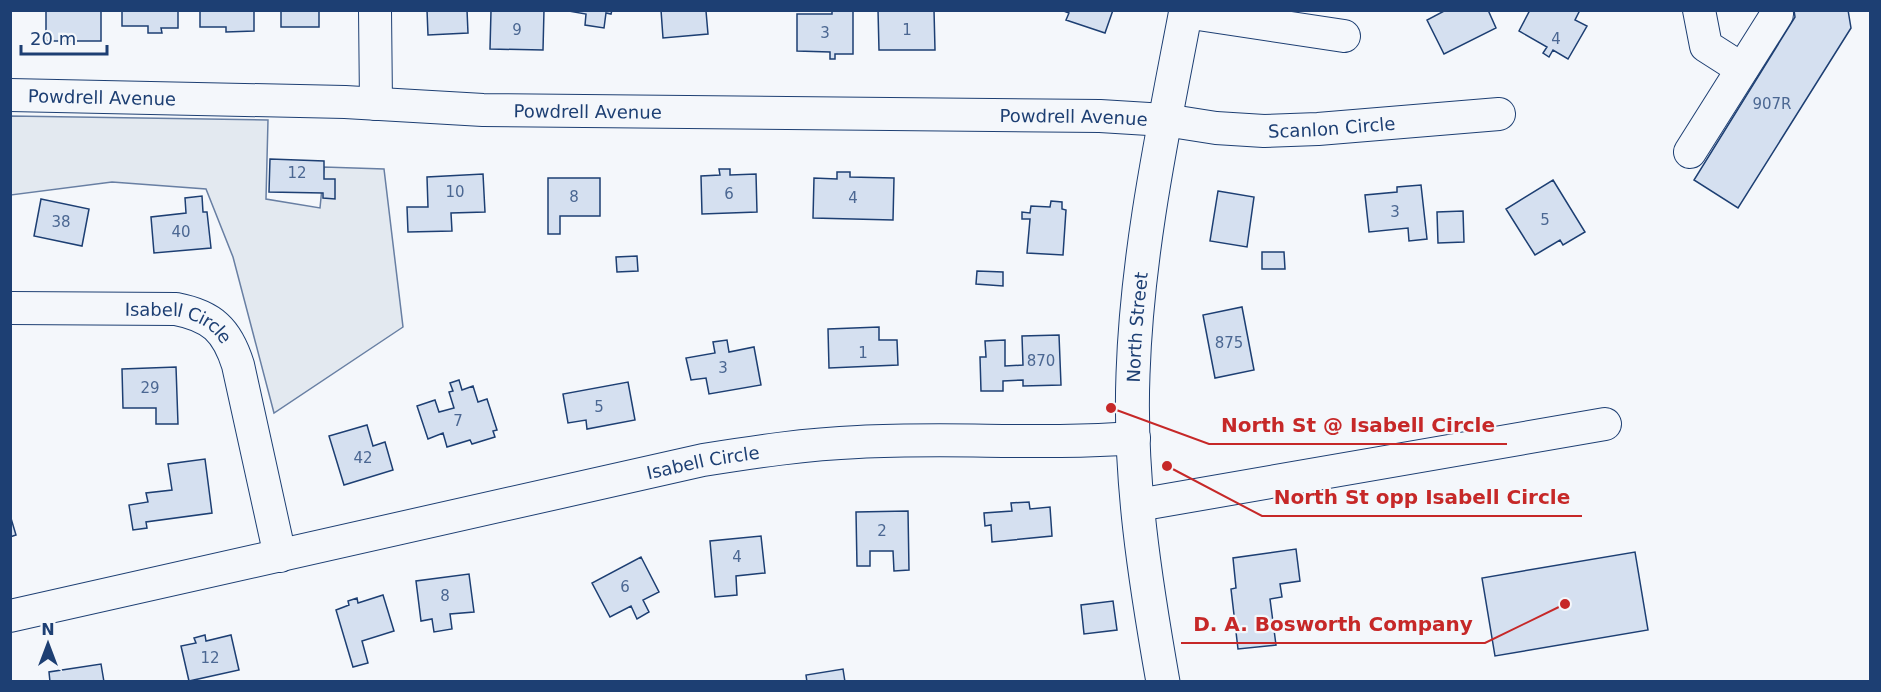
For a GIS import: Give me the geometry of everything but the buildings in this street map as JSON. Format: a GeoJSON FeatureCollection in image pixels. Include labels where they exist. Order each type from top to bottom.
{"type":"FeatureCollection","features":[{"type":"Feature","properties":{"kind":"main road","name":"North Street"},"geometry":{"type":"LineString","coordinates":[[1163,681],[1145,572],[1138,505],[1132,375],[1147,221],[1185,11]]}},
{"type":"Feature","properties":{"kind":"street"},"geometry":{"type":"LineString","coordinates":[[375,10],[376,104]]}},
{"type":"Feature","properties":{"kind":"street"},"geometry":{"type":"LineString","coordinates":[[1699,10],[1706,46],[1742,69]]}},
{"type":"Feature","properties":{"kind":"street"},"geometry":{"type":"LineString","coordinates":[[1690,153],[1777,14],[1776,10]]}},
{"type":"Feature","properties":{"kind":"street"},"geometry":{"type":"LineString","coordinates":[[1185,11],[1344,36]]}},
{"type":"Feature","properties":{"kind":"street","name":"Powdrell Avenue"},"geometry":{"type":"LineString","coordinates":[[10,95],[376,104],[483,110],[1100,116],[1165,120]]}},
{"type":"Feature","properties":{"kind":"street","name":"Scanlon Circle"},"geometry":{"type":"LineString","coordinates":[[1165,120],[1216,128],[1263,131],[1318,129],[1499,114]]}},
{"type":"Feature","properties":{"kind":"street","name":"Isabell Circle"},"geometry":{"type":"LineString","coordinates":[[10,308],[176,309],[205,317],[218,326],[227,338],[238,366],[280,556]]}},
{"type":"Feature","properties":{"kind":"street"},"geometry":{"type":"LineString","coordinates":[[1138,505],[1605,424]]}},
{"type":"Feature","properties":{"kind":"street","name":"Isabell Circle"},"geometry":{"type":"LineString","coordinates":[[10,616],[669,466],[766,450],[858,441],[1082,441],[1134,438]]}},
{"type":"Feature","properties":{"kind":"shaded area"},"geometry":{"type":"Polygon","coordinates":[[[10,116],[268,120],[266,199],[320,208],[324,167],[384,169],[403,327],[274,413],[233,257],[206,189],[112,182],[11,195],[10,116]]]}},
{"type":"Feature","properties":{"kind":"place","name":"North St @ Isabell Circle"},"geometry":{"type":"Point","coordinates":[1111,408]}},
{"type":"Feature","properties":{"kind":"place","name":"North St opp Isabell Circle"},"geometry":{"type":"Point","coordinates":[1167,466]}},
{"type":"Feature","properties":{"kind":"place","name":"D. A. Bosworth Company"},"geometry":{"type":"Point","coordinates":[1565,604]}}]}
